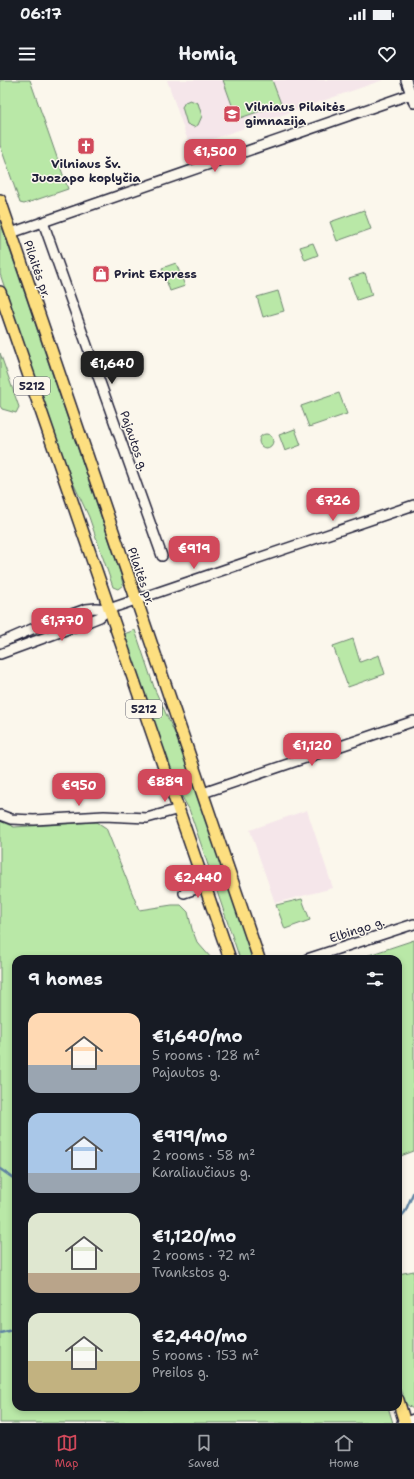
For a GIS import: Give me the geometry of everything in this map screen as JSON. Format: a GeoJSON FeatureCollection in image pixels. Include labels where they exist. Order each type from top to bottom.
{"type":"FeatureCollection","features":[{"type":"Feature","properties":{"kind":"main road","name":"Pilaitės pr."},"geometry":{"type":"LineString","coordinates":[[0,200],[258,955]]}},
{"type":"Feature","properties":{"kind":"main road","name":"5212"},"geometry":{"type":"LineString","coordinates":[[0,292],[229,955]]}},
{"type":"Feature","properties":{"kind":"main road"},"geometry":{"type":"LineString","coordinates":[[402,1411],[406,1422]]}},
{"type":"Feature","properties":{"kind":"street"},"geometry":{"type":"LineString","coordinates":[[11,232],[413,97],[406,80]]}},
{"type":"Feature","properties":{"kind":"street","name":"Pajautos g."},"geometry":{"type":"LineString","coordinates":[[43,222],[162,556]]}},
{"type":"Feature","properties":{"kind":"street"},"geometry":{"type":"LineString","coordinates":[[0,643],[39,626],[86,609],[109,609],[136,601],[414,505]]}},
{"type":"Feature","properties":{"kind":"street"},"geometry":{"type":"LineString","coordinates":[[0,654],[100,617],[109,609]]}},
{"type":"Feature","properties":{"kind":"street"},"geometry":{"type":"LineString","coordinates":[[203,793],[414,721]]}},
{"type":"Feature","properties":{"kind":"street"},"geometry":{"type":"LineString","coordinates":[[0,815],[11,819],[34,820],[104,816],[147,818],[179,809]]}},
{"type":"Feature","properties":{"kind":"street"},"geometry":{"type":"LineString","coordinates":[[184,893],[205,886]]}},
{"type":"Feature","properties":{"kind":"street","name":"Elbingo g."},"geometry":{"type":"LineString","coordinates":[[319,955],[414,924]]}},
{"type":"Feature","properties":{"kind":"shaded area","name":"Vilniaus Pilaitės gimnazija"},"geometry":{"type":"Polygon","coordinates":[[[167,80],[383,80],[190,147],[167,80]]]}},
{"type":"Feature","properties":{"kind":"shaded area"},"geometry":{"type":"Polygon","coordinates":[[[307,810],[333,888],[275,903],[250,830],[307,810]]]}},
{"type":"Feature","properties":{"kind":"green space"},"geometry":{"type":"Polygon","coordinates":[[[0,80],[30,80],[68,189],[24,204],[20,203],[0,145],[0,80]]]}},
{"type":"Feature","properties":{"kind":"green space"},"geometry":{"type":"Polygon","coordinates":[[[223,80],[272,80],[281,104],[237,119],[223,80]]]}},
{"type":"Feature","properties":{"kind":"green space"},"geometry":{"type":"Polygon","coordinates":[[[190,100],[198,103],[202,116],[198,125],[194,127],[187,124],[182,107],[185,102],[190,100]]]}},
{"type":"Feature","properties":{"kind":"green space"},"geometry":{"type":"Polygon","coordinates":[[[364,210],[371,229],[337,241],[330,222],[364,210]]]}},
{"type":"Feature","properties":{"kind":"green space"},"geometry":{"type":"Polygon","coordinates":[[[0,221],[121,575],[123,585],[118,589],[113,587],[89,517],[69,474],[0,274],[0,221]]]}},
{"type":"Feature","properties":{"kind":"green space"},"geometry":{"type":"Polygon","coordinates":[[[313,243],[318,255],[305,260],[300,247],[313,243]]]}},
{"type":"Feature","properties":{"kind":"green space"},"geometry":{"type":"Polygon","coordinates":[[[176,263],[185,286],[170,291],[162,268],[176,263]]]}},
{"type":"Feature","properties":{"kind":"green space"},"geometry":{"type":"Polygon","coordinates":[[[365,273],[372,295],[357,300],[349,278],[365,273]]]}},
{"type":"Feature","properties":{"kind":"green space"},"geometry":{"type":"Polygon","coordinates":[[[278,291],[284,311],[263,317],[257,297],[278,291]]]}},
{"type":"Feature","properties":{"kind":"green space"},"geometry":{"type":"Polygon","coordinates":[[[0,353],[19,407],[16,413],[2,409],[0,406],[0,353]]]}},
{"type":"Feature","properties":{"kind":"green space"},"geometry":{"type":"Polygon","coordinates":[[[339,393],[347,414],[309,427],[301,406],[339,393]]]}},
{"type":"Feature","properties":{"kind":"green space"},"geometry":{"type":"Polygon","coordinates":[[[295,429],[301,445],[285,451],[279,435],[295,429]]]}},
{"type":"Feature","properties":{"kind":"green space"},"geometry":{"type":"Polygon","coordinates":[[[263,434],[269,434],[273,438],[273,444],[269,448],[263,448],[259,444],[259,438],[263,434]]]}},
{"type":"Feature","properties":{"kind":"green space"},"geometry":{"type":"Polygon","coordinates":[[[135,630],[155,690],[178,740],[253,955],[239,955],[189,809],[177,788],[124,634],[135,630]]]}},
{"type":"Feature","properties":{"kind":"green space"},"geometry":{"type":"Polygon","coordinates":[[[353,639],[360,662],[379,655],[385,674],[348,687],[333,646],[353,639]]]}},
{"type":"Feature","properties":{"kind":"green space"},"geometry":{"type":"Polygon","coordinates":[[[0,821],[14,827],[97,822],[106,828],[139,910],[181,905],[188,912],[197,942],[208,955],[12,955],[12,1411],[389,1411],[393,1423],[0,1423],[0,821]]]}},
{"type":"Feature","properties":{"kind":"green space"},"geometry":{"type":"Polygon","coordinates":[[[302,899],[310,920],[285,929],[276,905],[302,899]]]}},
{"type":"Feature","properties":{"kind":"green space"},"geometry":{"type":"Polygon","coordinates":[[[414,940],[414,1151],[402,1156],[402,955],[369,955],[414,940]]]}},
{"type":"Feature","properties":{"kind":"green space"},"geometry":{"type":"Polygon","coordinates":[[[414,1271],[414,1409],[406,1404],[402,1394],[402,1273],[414,1271]]]}},
{"type":"Feature","properties":{"kind":"waterway"},"geometry":{"type":"LineString","coordinates":[[0,1169],[12,1177]]}},
{"type":"Feature","properties":{"kind":"waterway"},"geometry":{"type":"LineString","coordinates":[[402,1215],[414,1191]]}},
{"type":"Feature","properties":{"kind":"waterway"},"geometry":{"type":"LineString","coordinates":[[0,1333],[12,1330]]}},
{"type":"Feature","properties":{"kind":"place","name":"Vilniaus Pilaitės gimnazija"},"geometry":{"type":"Point","coordinates":[232,114]}},
{"type":"Feature","properties":{"kind":"place","name":"Vilniaus Šv. Juozapo koplyčia"},"geometry":{"type":"Point","coordinates":[86,146]}},
{"type":"Feature","properties":{"kind":"place","name":"Print Express"},"geometry":{"type":"Point","coordinates":[101,274]}}]}
